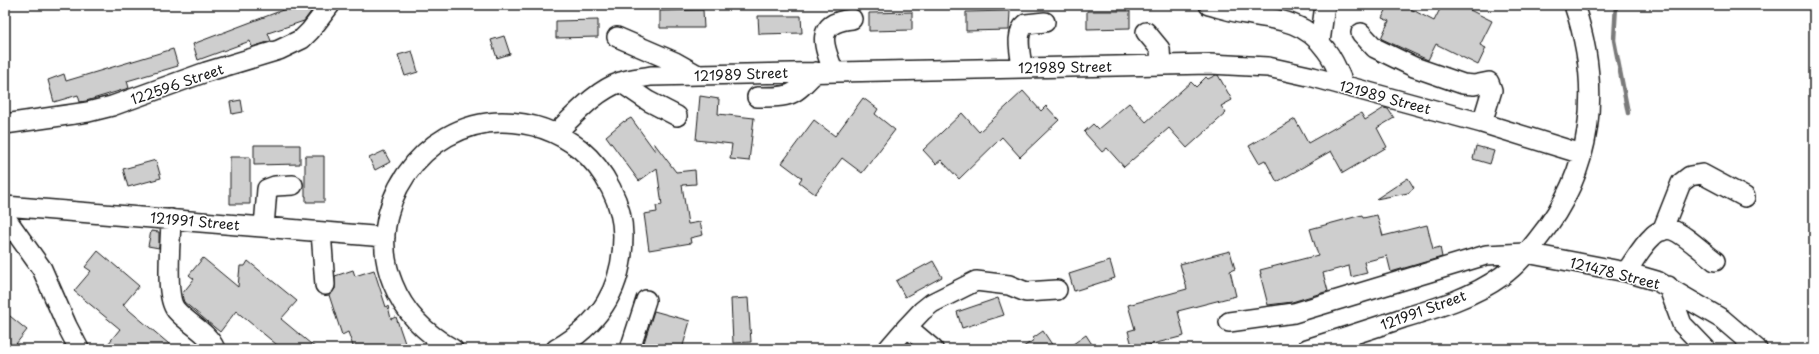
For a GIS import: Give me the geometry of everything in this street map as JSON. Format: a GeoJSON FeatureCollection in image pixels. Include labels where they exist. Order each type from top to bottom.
{"type":"FeatureCollection","features":[{"type":"Feature","properties":{"kind":"street","name":"122596 Street"},"geometry":{"type":"LineString","coordinates":[[5,124],[88,112],[112,106],[206,72],[279,50],[302,39],[330,5]]}},
{"type":"Feature","properties":{"kind":"street"},"geometry":{"type":"LineString","coordinates":[[1209,5],[1282,20],[1303,29],[1320,42],[1330,56],[1344,85]]}},
{"type":"Feature","properties":{"kind":"street"},"geometry":{"type":"LineString","coordinates":[[1320,42],[1325,5]]}},
{"type":"Feature","properties":{"kind":"street","name":"121991 Street"},"geometry":{"type":"LineString","coordinates":[[1307,349],[1445,305],[1468,295],[1503,276],[1526,253],[1550,224],[1566,198],[1577,174],[1590,114],[1591,91],[1589,65],[1581,24],[1574,5]]}},
{"type":"Feature","properties":{"kind":"street"},"geometry":{"type":"LineString","coordinates":[[757,96],[780,97],[790,95],[825,72],[825,34],[836,22],[852,19]]}},
{"type":"Feature","properties":{"kind":"street"},"geometry":{"type":"LineString","coordinates":[[1022,68],[1020,30],[1026,24],[1045,22]]}},
{"type":"Feature","properties":{"kind":"street"},"geometry":{"type":"LineString","coordinates":[[1146,32],[1160,48],[1161,65]]}},
{"type":"Feature","properties":{"kind":"street"},"geometry":{"type":"LineString","coordinates":[[1361,33],[1375,48],[1414,67],[1463,84],[1474,85],[1489,82],[1492,90],[1482,123]]}},
{"type":"Feature","properties":{"kind":"street"},"geometry":{"type":"LineString","coordinates":[[617,37],[675,62],[699,75]]}},
{"type":"Feature","properties":{"kind":"street","name":"121989 Street"},"geometry":{"type":"LineString","coordinates":[[556,134],[589,102],[601,93],[620,82],[651,76],[1210,64],[1268,67],[1344,85],[1482,123],[1582,154]]}},
{"type":"Feature","properties":{"kind":"street"},"geometry":{"type":"LineString","coordinates":[[620,82],[648,101],[677,116]]}},
{"type":"Feature","properties":{"kind":"street"},"geometry":{"type":"LineString","coordinates":[[453,349],[436,339],[418,323],[403,305],[386,260],[385,237],[394,195],[404,176],[417,159],[440,141],[452,134],[472,126],[493,122],[528,124],[556,134],[571,142],[585,154],[607,181],[618,209],[623,232],[620,268],[615,285],[598,316],[568,346]]}},
{"type":"Feature","properties":{"kind":"street"},"geometry":{"type":"LineString","coordinates":[[1662,231],[1681,183],[1690,176],[1702,174],[1746,197]]}},
{"type":"Feature","properties":{"kind":"street"},"geometry":{"type":"LineString","coordinates":[[264,227],[267,189],[275,186],[293,185]]}},
{"type":"Feature","properties":{"kind":"street","name":"121991 Street"},"geometry":{"type":"LineString","coordinates":[[5,206],[385,237]]}},
{"type":"Feature","properties":{"kind":"street"},"geometry":{"type":"LineString","coordinates":[[5,217],[42,269],[67,326],[79,349]]}},
{"type":"Feature","properties":{"kind":"street"},"geometry":{"type":"LineString","coordinates":[[171,220],[170,288],[173,305],[180,314],[210,340],[215,349]]}},
{"type":"Feature","properties":{"kind":"street"},"geometry":{"type":"LineString","coordinates":[[1626,272],[1650,238],[1662,231],[1673,230],[1715,261]]}},
{"type":"Feature","properties":{"kind":"street"},"geometry":{"type":"LineString","coordinates":[[322,232],[325,285]]}},
{"type":"Feature","properties":{"kind":"street","name":"121478 Street"},"geometry":{"type":"LineString","coordinates":[[1229,322],[1294,313],[1486,255],[1526,253],[1626,272],[1657,281],[1668,286],[1722,319],[1757,349]]}},
{"type":"Feature","properties":{"kind":"street"},"geometry":{"type":"LineString","coordinates":[[888,349],[922,311],[932,303],[976,281],[1009,285],[1026,292],[1057,290]]}},
{"type":"Feature","properties":{"kind":"street"},"geometry":{"type":"LineString","coordinates":[[1668,286],[1682,324],[1706,349]]}},
{"type":"Feature","properties":{"kind":"street"},"geometry":{"type":"LineString","coordinates":[[630,349],[646,300]]}},
{"type":"Feature","properties":{"kind":"street"},"geometry":{"type":"LineString","coordinates":[[907,327],[933,349]]}},
{"type":"Feature","properties":{"kind":"building"},"geometry":{"type":"Polygon","coordinates":[[[296,5],[315,6],[304,21],[268,33],[271,41],[252,47],[250,41],[198,60],[193,44],[296,5]]]}},
{"type":"Feature","properties":{"kind":"building"},"geometry":{"type":"Polygon","coordinates":[[[1389,5],[1403,5],[1434,21],[1442,5],[1460,5],[1492,21],[1480,45],[1486,48],[1478,65],[1436,44],[1428,60],[1382,39],[1381,38],[1389,21],[1382,18],[1389,5]]]}},
{"type":"Feature","properties":{"kind":"building"},"geometry":{"type":"Polygon","coordinates":[[[703,10],[704,28],[660,28],[660,11],[703,10]]]}},
{"type":"Feature","properties":{"kind":"building"},"geometry":{"type":"Polygon","coordinates":[[[1010,11],[1009,30],[966,31],[966,12],[1010,11]]]}},
{"type":"Feature","properties":{"kind":"building"},"geometry":{"type":"Polygon","coordinates":[[[1087,11],[1130,11],[1130,28],[1087,29],[1087,11]]]}},
{"type":"Feature","properties":{"kind":"building"},"geometry":{"type":"Polygon","coordinates":[[[912,12],[912,30],[869,31],[869,13],[912,12]]]}},
{"type":"Feature","properties":{"kind":"building"},"geometry":{"type":"Polygon","coordinates":[[[758,16],[801,16],[802,33],[759,34],[758,16]]]}},
{"type":"Feature","properties":{"kind":"building"},"geometry":{"type":"Polygon","coordinates":[[[598,20],[598,37],[556,38],[556,21],[598,20]]]}},
{"type":"Feature","properties":{"kind":"building"},"geometry":{"type":"Polygon","coordinates":[[[504,36],[510,54],[497,58],[491,40],[504,36]]]}},
{"type":"Feature","properties":{"kind":"building"},"geometry":{"type":"Polygon","coordinates":[[[173,49],[178,66],[127,81],[129,88],[86,101],[80,102],[78,95],[54,102],[48,80],[64,74],[66,81],[173,49]]]}},
{"type":"Feature","properties":{"kind":"building"},"geometry":{"type":"Polygon","coordinates":[[[412,51],[418,72],[405,76],[398,55],[412,51]]]}},
{"type":"Feature","properties":{"kind":"building"},"geometry":{"type":"Polygon","coordinates":[[[1218,75],[1232,100],[1221,106],[1226,113],[1187,148],[1169,128],[1124,167],[1107,148],[1102,152],[1084,132],[1093,124],[1098,129],[1129,103],[1146,122],[1191,82],[1196,87],[1206,77],[1208,79],[1218,75]]]}},
{"type":"Feature","properties":{"kind":"building"},"geometry":{"type":"Polygon","coordinates":[[[1023,91],[1041,111],[1046,106],[1059,120],[1020,157],[1002,137],[959,179],[941,160],[936,164],[923,150],[962,113],[979,132],[1023,91]]]}},
{"type":"Feature","properties":{"kind":"building"},"geometry":{"type":"Polygon","coordinates":[[[700,96],[719,99],[718,114],[754,118],[749,161],[730,159],[732,144],[696,140],[700,96]]]}},
{"type":"Feature","properties":{"kind":"building"},"geometry":{"type":"Polygon","coordinates":[[[863,98],[878,109],[875,114],[895,130],[862,173],[842,158],[815,194],[799,182],[802,178],[782,163],[814,120],[835,136],[863,98]]]}},
{"type":"Feature","properties":{"kind":"building"},"geometry":{"type":"Polygon","coordinates":[[[241,100],[243,112],[232,114],[230,102],[241,100]]]}},
{"type":"Feature","properties":{"kind":"building"},"geometry":{"type":"Polygon","coordinates":[[[1384,108],[1388,109],[1394,118],[1377,128],[1387,147],[1343,173],[1331,151],[1277,182],[1265,160],[1259,163],[1249,146],[1295,119],[1308,143],[1361,113],[1365,120],[1384,108]]]}},
{"type":"Feature","properties":{"kind":"building"},"geometry":{"type":"Polygon","coordinates":[[[631,118],[655,151],[654,143],[676,172],[695,170],[696,184],[682,185],[688,224],[700,222],[703,235],[690,238],[691,243],[649,250],[644,214],[657,212],[656,206],[662,205],[657,168],[639,181],[606,136],[624,121],[631,118]]]}},
{"type":"Feature","properties":{"kind":"building"},"geometry":{"type":"Polygon","coordinates":[[[254,145],[300,145],[300,164],[254,165],[254,145]]]}},
{"type":"Feature","properties":{"kind":"building"},"geometry":{"type":"Polygon","coordinates":[[[1476,146],[1494,151],[1490,164],[1473,159],[1476,146]]]}},
{"type":"Feature","properties":{"kind":"building"},"geometry":{"type":"Polygon","coordinates":[[[384,151],[390,162],[375,170],[369,158],[384,151]]]}},
{"type":"Feature","properties":{"kind":"building"},"geometry":{"type":"Polygon","coordinates":[[[305,156],[324,156],[324,202],[306,202],[305,156]]]}},
{"type":"Feature","properties":{"kind":"building"},"geometry":{"type":"Polygon","coordinates":[[[230,157],[250,157],[250,204],[230,204],[230,157]]]}},
{"type":"Feature","properties":{"kind":"building"},"geometry":{"type":"Polygon","coordinates":[[[156,160],[161,178],[128,187],[123,169],[156,160]]]}},
{"type":"Feature","properties":{"kind":"building"},"geometry":{"type":"Polygon","coordinates":[[[1408,178],[1414,188],[1408,193],[1376,199],[1408,178]]]}},
{"type":"Feature","properties":{"kind":"building"},"geometry":{"type":"Polygon","coordinates":[[[1362,215],[1363,218],[1377,215],[1383,236],[1427,225],[1433,249],[1440,247],[1442,257],[1391,272],[1387,256],[1364,262],[1367,273],[1351,277],[1349,266],[1323,273],[1328,291],[1292,302],[1268,305],[1260,270],[1318,255],[1310,229],[1362,215]]]}},
{"type":"Feature","properties":{"kind":"building"},"geometry":{"type":"Polygon","coordinates":[[[151,231],[159,232],[159,248],[148,246],[151,231]]]}},
{"type":"Feature","properties":{"kind":"building"},"geometry":{"type":"Polygon","coordinates":[[[98,251],[139,286],[123,305],[175,349],[104,349],[120,329],[74,291],[91,271],[85,267],[98,251]]]}},
{"type":"Feature","properties":{"kind":"building"},"geometry":{"type":"Polygon","coordinates":[[[1230,251],[1235,269],[1230,271],[1236,296],[1178,311],[1184,336],[1133,349],[1128,331],[1135,329],[1128,305],[1187,289],[1180,264],[1230,251]]]}},
{"type":"Feature","properties":{"kind":"building"},"geometry":{"type":"Polygon","coordinates":[[[203,258],[238,287],[240,266],[245,266],[248,261],[297,301],[281,319],[317,349],[282,349],[236,311],[220,332],[184,302],[183,299],[182,294],[194,279],[189,275],[203,258]]]}},
{"type":"Feature","properties":{"kind":"building"},"geometry":{"type":"Polygon","coordinates":[[[933,261],[942,277],[905,297],[896,281],[933,261]]]}},
{"type":"Feature","properties":{"kind":"building"},"geometry":{"type":"Polygon","coordinates":[[[1110,261],[1115,278],[1074,291],[1069,274],[1110,261]]]}},
{"type":"Feature","properties":{"kind":"building"},"geometry":{"type":"Polygon","coordinates":[[[353,270],[355,276],[374,270],[386,307],[388,306],[391,319],[396,317],[407,349],[354,349],[348,332],[342,335],[329,295],[335,289],[335,276],[353,270]]]}},
{"type":"Feature","properties":{"kind":"building"},"geometry":{"type":"Polygon","coordinates":[[[748,298],[751,342],[733,343],[731,299],[748,298]]]}},
{"type":"Feature","properties":{"kind":"building"},"geometry":{"type":"Polygon","coordinates":[[[998,298],[1004,315],[962,328],[957,312],[998,298]]]}},
{"type":"Feature","properties":{"kind":"building"},"geometry":{"type":"Polygon","coordinates":[[[654,311],[690,321],[682,349],[642,349],[654,311]]]}},
{"type":"Feature","properties":{"kind":"building"},"geometry":{"type":"Polygon","coordinates":[[[5,312],[27,330],[12,349],[5,349],[5,312]]]}},
{"type":"Feature","properties":{"kind":"building"},"geometry":{"type":"Polygon","coordinates":[[[1043,331],[1055,349],[1020,349],[1034,340],[1033,338],[1043,331]]]}},
{"type":"Feature","properties":{"kind":"building"},"geometry":{"type":"Polygon","coordinates":[[[1086,335],[1095,349],[1066,349],[1086,335]]]}},
{"type":"Feature","properties":{"kind":"waterway"},"geometry":{"type":"LineString","coordinates":[[1616,5],[1614,40],[1628,113]]}}]}
